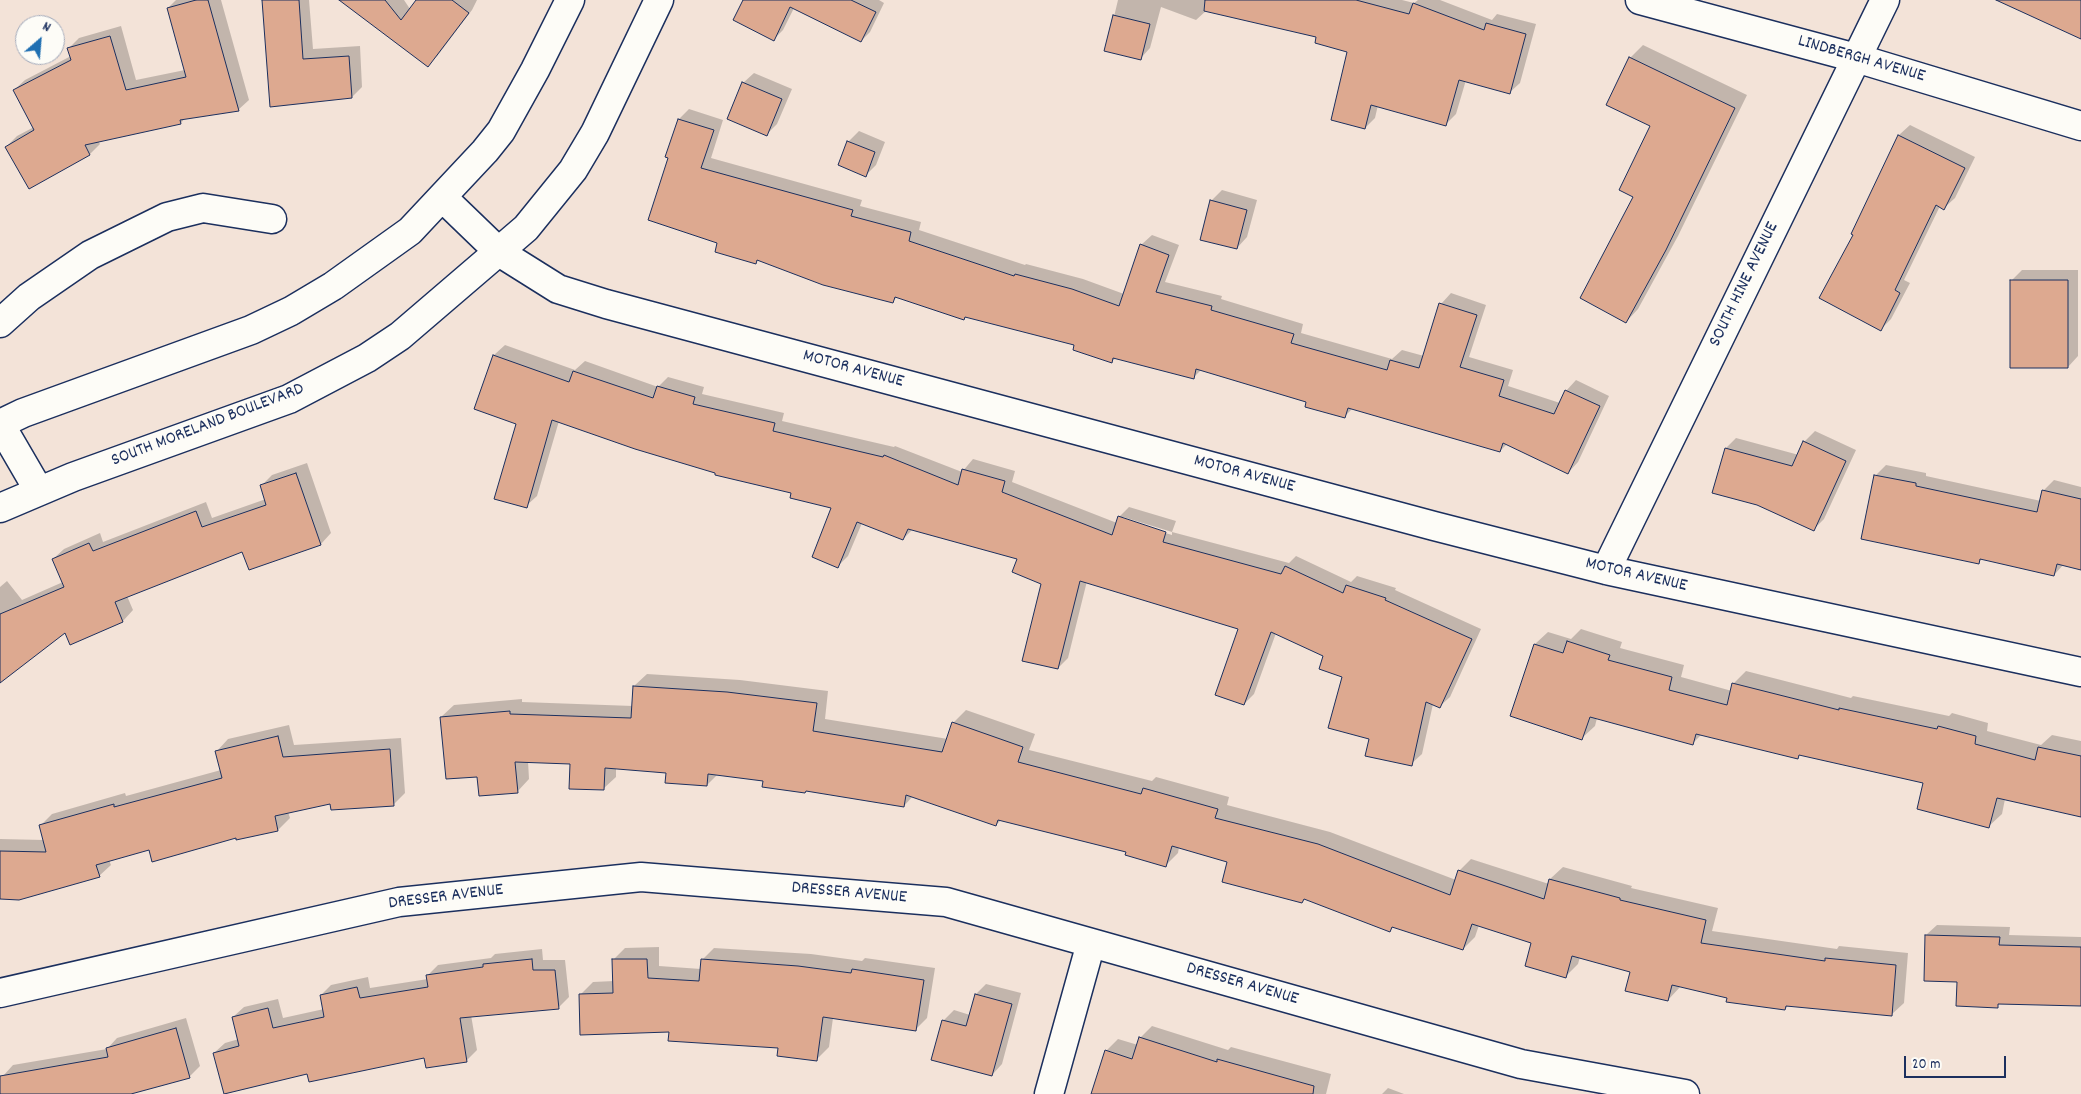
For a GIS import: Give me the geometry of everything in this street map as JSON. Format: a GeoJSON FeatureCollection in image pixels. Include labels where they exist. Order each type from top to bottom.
{"type":"FeatureCollection","features":[{"type":"Feature","properties":{"kind":"street"},"geometry":{"type":"LineString","coordinates":[[39,491],[0,424],[23,413],[251,330],[291,311],[333,286],[410,231],[485,152],[501,131],[535,70],[570,0]]}},
{"type":"Feature","properties":{"kind":"street","name":"SOUTH MORELAND BOULEVARD"},"geometry":{"type":"LineString","coordinates":[[0,508],[73,477],[289,399],[359,363],[400,336],[526,228],[573,170],[595,133],[659,0]]}},
{"type":"Feature","properties":{"kind":"street","name":"LINDBERGH AVENUE"},"geometry":{"type":"LineString","coordinates":[[1640,0],[1856,58],[2081,126]]}},
{"type":"Feature","properties":{"kind":"street","name":"SOUTH HINE AVENUE"},"geometry":{"type":"LineString","coordinates":[[1606,570],[1885,0]]}},
{"type":"Feature","properties":{"kind":"street","name":"MOTOR AVENUE"},"geometry":{"type":"LineString","coordinates":[[442,197],[499,252],[558,289],[606,304],[1434,526],[1606,570],[2081,672]]}},
{"type":"Feature","properties":{"kind":"street"},"geometry":{"type":"LineString","coordinates":[[0,323],[29,297],[90,255],[167,217],[203,208],[272,219]]}},
{"type":"Feature","properties":{"kind":"street","name":"DRESSER AVENUE"},"geometry":{"type":"LineString","coordinates":[[0,994],[399,902],[641,877],[946,902],[1521,1064],[1685,1094]]}},
{"type":"Feature","properties":{"kind":"street"},"geometry":{"type":"LineString","coordinates":[[1049,1094],[1091,943]]}},
{"type":"Feature","properties":{"kind":"building"},"geometry":{"type":"Polygon","coordinates":[[[196,0],[208,0],[239,111],[180,120],[181,124],[85,145],[90,155],[29,189],[5,147],[34,130],[13,90],[61,65],[65,65],[71,60],[67,48],[110,36],[126,90],[186,77],[167,8],[196,0]]]}},
{"type":"Feature","properties":{"kind":"building"},"geometry":{"type":"Polygon","coordinates":[[[262,0],[299,0],[303,59],[349,56],[352,98],[270,107],[262,0]]]}},
{"type":"Feature","properties":{"kind":"building"},"geometry":{"type":"Polygon","coordinates":[[[339,0],[385,0],[401,20],[416,0],[452,0],[469,13],[428,67],[339,0]]]}},
{"type":"Feature","properties":{"kind":"building"},"geometry":{"type":"Polygon","coordinates":[[[743,0],[851,0],[876,12],[861,42],[790,7],[774,41],[733,20],[743,0]]]}},
{"type":"Feature","properties":{"kind":"building"},"geometry":{"type":"Polygon","coordinates":[[[1205,0],[1356,0],[1409,14],[1413,3],[1484,30],[1486,23],[1526,34],[1510,94],[1459,80],[1446,126],[1371,105],[1365,129],[1331,120],[1347,52],[1315,43],[1316,37],[1204,11],[1205,0]]]}},
{"type":"Feature","properties":{"kind":"building"},"geometry":{"type":"Polygon","coordinates":[[[1996,0],[2081,0],[2081,39],[1996,0]]]}},
{"type":"Feature","properties":{"kind":"building"},"geometry":{"type":"Polygon","coordinates":[[[1113,15],[1150,24],[1141,60],[1104,51],[1113,15]]]}},
{"type":"Feature","properties":{"kind":"building"},"geometry":{"type":"Polygon","coordinates":[[[1629,57],[1735,108],[1666,250],[1626,323],[1580,298],[1633,197],[1619,190],[1650,126],[1606,105],[1629,57]]]}},
{"type":"Feature","properties":{"kind":"building"},"geometry":{"type":"Polygon","coordinates":[[[742,82],[782,99],[767,136],[727,119],[742,82]]]}},
{"type":"Feature","properties":{"kind":"building"},"geometry":{"type":"Polygon","coordinates":[[[678,119],[714,130],[701,168],[853,210],[851,216],[911,232],[909,241],[1014,276],[1015,274],[1072,289],[1119,306],[1140,244],[1169,255],[1156,292],[1212,306],[1211,310],[1294,334],[1291,343],[1387,370],[1390,360],[1419,368],[1439,303],[1477,315],[1460,367],[1504,380],[1499,396],[1554,414],[1565,390],[1600,406],[1568,474],[1503,443],[1500,452],[1348,408],[1345,418],[1305,407],[1306,402],[1196,369],[1194,379],[1113,358],[1112,363],[1073,350],[1074,345],[965,317],[964,320],[895,297],[893,303],[823,285],[757,260],[756,264],[715,252],[717,243],[648,220],[668,158],[665,157],[678,119]]]}},
{"type":"Feature","properties":{"kind":"building"},"geometry":{"type":"Polygon","coordinates":[[[1898,135],[1965,168],[1944,210],[1936,205],[1895,290],[1900,293],[1881,331],[1819,298],[1853,235],[1851,234],[1898,135]]]}},
{"type":"Feature","properties":{"kind":"building"},"geometry":{"type":"Polygon","coordinates":[[[847,141],[875,152],[866,177],[838,165],[847,141]]]}},
{"type":"Feature","properties":{"kind":"building"},"geometry":{"type":"Polygon","coordinates":[[[1210,200],[1247,210],[1237,249],[1200,240],[1210,200]]]}},
{"type":"Feature","properties":{"kind":"building"},"geometry":{"type":"Polygon","coordinates":[[[2010,280],[2068,280],[2068,368],[2010,368],[2010,280]]]}},
{"type":"Feature","properties":{"kind":"building"},"geometry":{"type":"Polygon","coordinates":[[[493,355],[569,382],[573,371],[653,398],[657,386],[695,397],[693,404],[775,423],[773,431],[883,457],[884,455],[958,485],[962,469],[1005,481],[1002,492],[1112,535],[1118,516],[1166,532],[1163,542],[1281,574],[1285,566],[1343,593],[1346,585],[1386,598],[1385,600],[1472,639],[1440,708],[1426,702],[1412,766],[1365,756],[1369,739],[1328,728],[1342,677],[1319,669],[1323,656],[1271,632],[1244,705],[1215,695],[1238,629],[1080,581],[1058,669],[1022,661],[1041,584],[1012,572],[1017,559],[908,529],[903,540],[857,522],[838,568],[812,557],[831,508],[790,498],[791,493],[715,475],[715,473],[635,449],[552,420],[527,508],[494,499],[516,424],[474,409],[493,355]]]}},
{"type":"Feature","properties":{"kind":"building"},"geometry":{"type":"Polygon","coordinates":[[[1803,441],[1846,461],[1814,531],[1757,505],[1712,493],[1725,448],[1792,466],[1803,441]]]}},
{"type":"Feature","properties":{"kind":"building"},"geometry":{"type":"Polygon","coordinates":[[[296,473],[321,545],[249,570],[242,552],[115,602],[123,622],[70,645],[65,633],[0,683],[0,614],[64,587],[52,559],[89,543],[93,551],[196,511],[202,527],[266,505],[260,485],[296,473]]]}},
{"type":"Feature","properties":{"kind":"building"},"geometry":{"type":"Polygon","coordinates":[[[1874,475],[2037,512],[2042,490],[2081,499],[2081,570],[2057,564],[2054,576],[1980,559],[1979,564],[1861,539],[1874,475]]]}},
{"type":"Feature","properties":{"kind":"building"},"geometry":{"type":"Polygon","coordinates":[[[1567,641],[1610,655],[1608,660],[1672,677],[1669,690],[1727,705],[1732,683],[1839,710],[1839,708],[1937,729],[1938,726],[1976,736],[1975,744],[2035,760],[2038,747],[2081,756],[2081,817],[1997,798],[1989,828],[1917,809],[1923,783],[1799,755],[1798,759],[1696,734],[1693,745],[1590,717],[1582,740],[1510,716],[1534,644],[1563,653],[1567,641]]]}},
{"type":"Feature","properties":{"kind":"building"},"geometry":{"type":"Polygon","coordinates":[[[633,686],[727,692],[817,703],[813,731],[942,752],[952,722],[1023,747],[1018,762],[1141,794],[1143,788],[1218,809],[1215,818],[1318,844],[1450,895],[1458,870],[1544,899],[1549,879],[1620,898],[1620,900],[1706,920],[1701,943],[1825,961],[1825,958],[1896,965],[1892,1016],[1786,1006],[1785,1010],[1726,1002],[1727,998],[1672,985],[1668,1001],[1625,991],[1630,972],[1572,956],[1566,978],[1525,966],[1531,943],[1472,924],[1463,950],[1392,927],[1390,932],[1304,899],[1302,903],[1222,882],[1227,862],[1172,846],[1166,867],[1125,855],[1126,852],[998,820],[996,826],[906,795],[904,807],[806,791],[805,793],[762,787],[763,781],[708,774],[707,786],[665,783],[666,773],[605,768],[604,790],[569,789],[570,764],[515,762],[518,793],[479,796],[477,777],[446,779],[440,717],[510,711],[510,714],[631,718],[633,686]]]}},
{"type":"Feature","properties":{"kind":"building"},"geometry":{"type":"Polygon","coordinates":[[[278,736],[283,757],[390,749],[394,806],[331,810],[330,804],[275,816],[278,831],[236,840],[236,838],[152,862],[149,850],[96,865],[100,877],[19,900],[0,899],[0,851],[46,852],[39,825],[114,804],[114,807],[222,778],[215,751],[278,736]]]}},
{"type":"Feature","properties":{"kind":"building"},"geometry":{"type":"Polygon","coordinates":[[[1925,935],[2000,937],[1999,945],[2081,947],[2081,1006],[1998,1004],[1998,1008],[1956,1006],[1957,982],[1924,981],[1925,935]]]}},
{"type":"Feature","properties":{"kind":"building"},"geometry":{"type":"Polygon","coordinates":[[[532,959],[533,970],[555,970],[559,1009],[460,1018],[467,1062],[426,1068],[424,1058],[309,1082],[307,1074],[224,1094],[213,1053],[239,1046],[232,1017],[268,1008],[273,1028],[324,1017],[320,995],[357,987],[360,998],[428,987],[426,975],[483,967],[483,964],[532,959]]]}},
{"type":"Feature","properties":{"kind":"building"},"geometry":{"type":"Polygon","coordinates":[[[612,959],[647,959],[648,978],[699,981],[701,959],[798,966],[851,973],[852,969],[924,980],[916,1031],[823,1017],[817,1061],[777,1056],[778,1048],[668,1041],[669,1032],[580,1035],[579,994],[613,993],[612,959]]]}},
{"type":"Feature","properties":{"kind":"building"},"geometry":{"type":"Polygon","coordinates":[[[975,994],[1012,1004],[992,1076],[931,1060],[942,1020],[966,1026],[975,994]]]}},
{"type":"Feature","properties":{"kind":"building"},"geometry":{"type":"Polygon","coordinates":[[[176,1028],[190,1078],[131,1094],[0,1094],[0,1076],[108,1057],[106,1048],[176,1028]]]}},
{"type":"Feature","properties":{"kind":"building"},"geometry":{"type":"Polygon","coordinates":[[[1139,1037],[1217,1062],[1217,1059],[1314,1086],[1313,1094],[1091,1094],[1105,1050],[1132,1059],[1139,1037]]]}}]}
